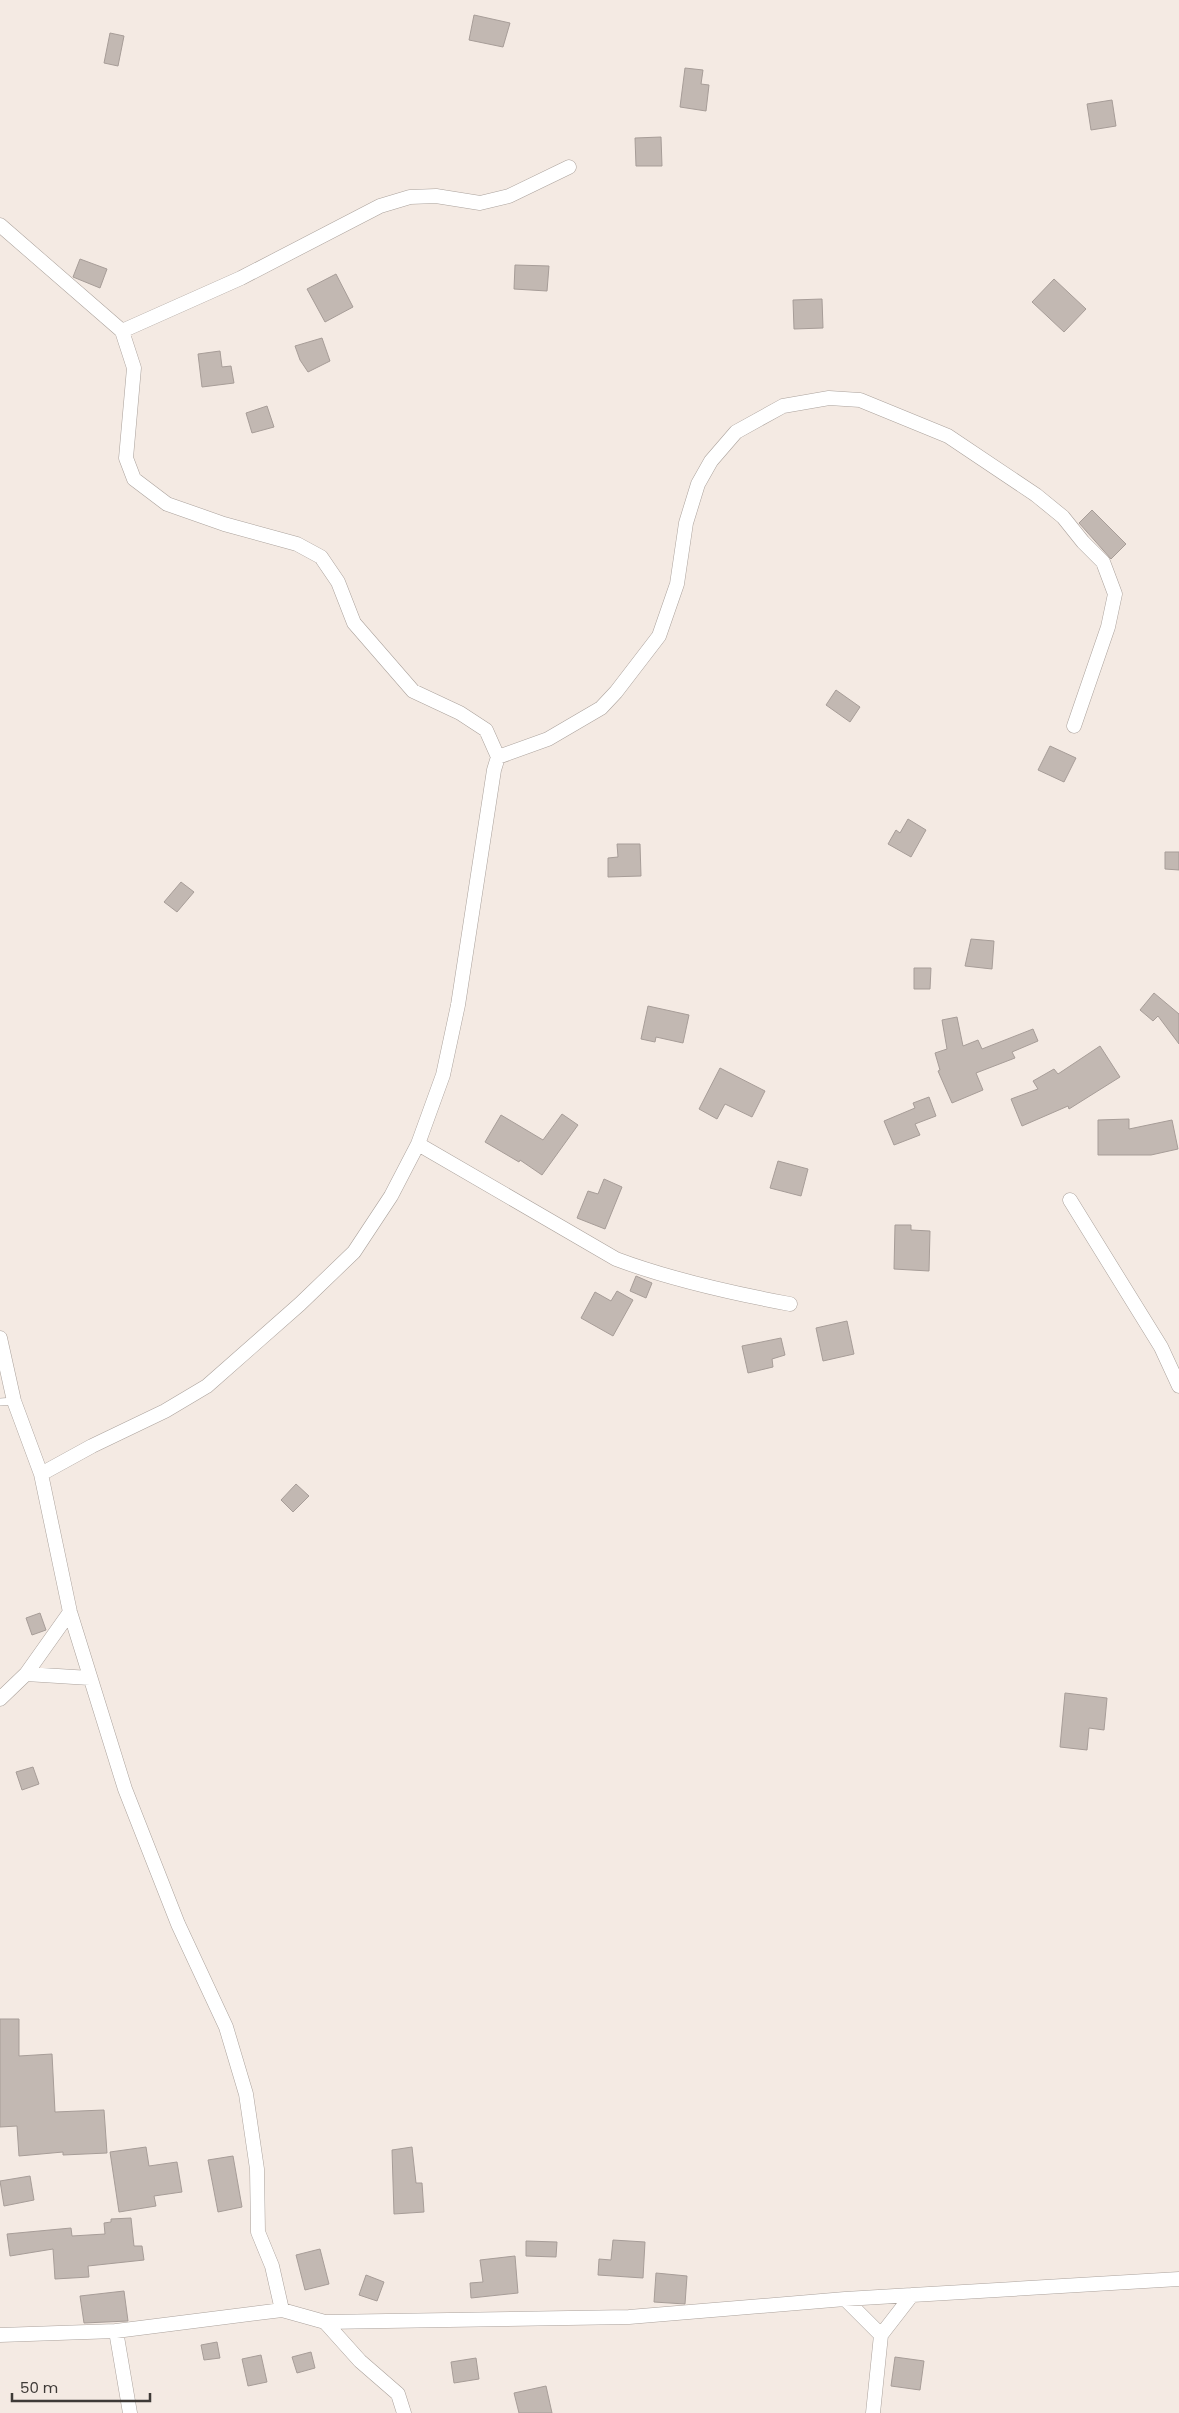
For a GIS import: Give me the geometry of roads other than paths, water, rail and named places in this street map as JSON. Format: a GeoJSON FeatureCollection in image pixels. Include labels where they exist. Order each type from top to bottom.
{"type":"FeatureCollection","features":[{"type":"Feature","properties":{"kind":"street"},"geometry":{"type":"LineString","coordinates":[[122,331],[241,278],[380,206],[410,197],[436,196],[480,203],[509,196],[569,167]]}},
{"type":"Feature","properties":{"kind":"street"},"geometry":{"type":"LineString","coordinates":[[0,225],[122,331],[134,368],[126,458],[134,479],[167,504],[224,524],[297,544],[321,557],[338,582],[354,623],[413,691],[460,713],[486,730],[498,757],[494,770],[458,1005],[444,1075],[418,1144],[391,1196],[354,1252],[300,1304],[207,1386],[165,1411],[92,1446],[41,1474]]}},
{"type":"Feature","properties":{"kind":"street"},"geometry":{"type":"LineString","coordinates":[[498,757],[548,739],[601,708],[616,692],[659,636],[677,584],[686,523],[698,484],[711,461],[736,432],[783,406],[829,398],[860,400],[948,436],[1036,495],[1063,517],[1083,542],[1103,562],[1116,594],[1108,626],[1074,726]]}},
{"type":"Feature","properties":{"kind":"street"},"geometry":{"type":"LineString","coordinates":[[418,1144],[616,1259],[646,1270],[703,1286],[790,1304]]}},
{"type":"Feature","properties":{"kind":"street"},"geometry":{"type":"LineString","coordinates":[[1070,1200],[1161,1347],[1179,1386]]}},
{"type":"Feature","properties":{"kind":"street"},"geometry":{"type":"LineString","coordinates":[[0,1338],[7,1401],[41,1474],[70,1612],[126,1789],[178,1924],[226,2027],[246,2094],[257,2169],[258,2232],[272,2266],[282,2310]]}},
{"type":"Feature","properties":{"kind":"street"},"geometry":{"type":"LineString","coordinates":[[0,1699],[26,1674],[70,1612]]}},
{"type":"Feature","properties":{"kind":"street"},"geometry":{"type":"LineString","coordinates":[[26,1674],[90,1678]]}},
{"type":"Feature","properties":{"kind":"street"},"geometry":{"type":"LineString","coordinates":[[0,2335],[116,2331],[282,2310],[325,2322],[628,2316],[845,2299],[1179,2279]]}},
{"type":"Feature","properties":{"kind":"street"},"geometry":{"type":"LineString","coordinates":[[873,2413],[881,2335],[912,2295]]}},
{"type":"Feature","properties":{"kind":"street"},"geometry":{"type":"LineString","coordinates":[[845,2299],[881,2335]]}},
{"type":"Feature","properties":{"kind":"street"},"geometry":{"type":"LineString","coordinates":[[325,2322],[360,2361],[398,2394],[404,2413]]}},
{"type":"Feature","properties":{"kind":"street"},"geometry":{"type":"LineString","coordinates":[[116,2331],[130,2413]]}}]}
